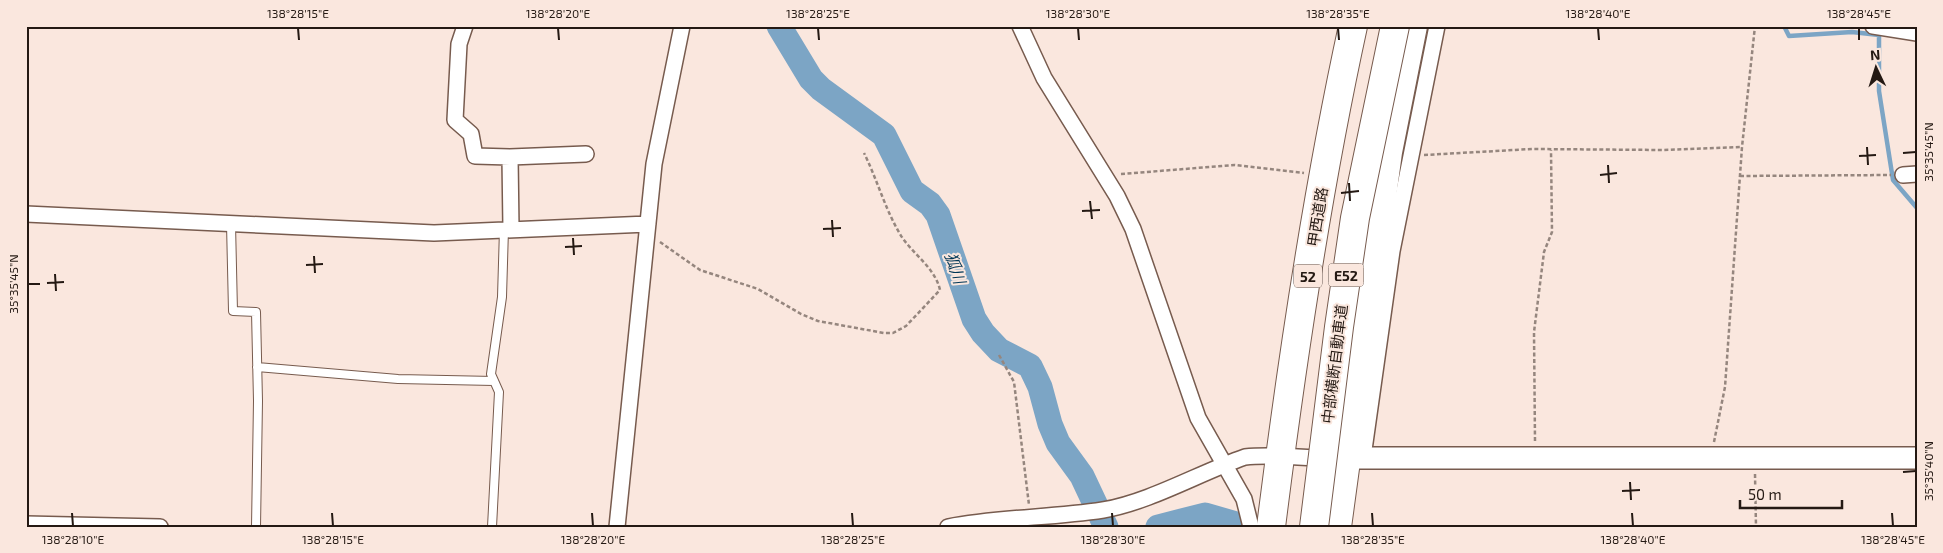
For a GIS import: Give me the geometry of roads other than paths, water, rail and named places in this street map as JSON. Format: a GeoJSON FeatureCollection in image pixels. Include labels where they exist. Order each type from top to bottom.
{"type":"FeatureCollection","features":[{"type":"Feature","properties":{"kind":"highway","name":"甲西道路"},"geometry":{"type":"LineString","coordinates":[[1271,527],[1279,458],[1323,177],[1353,26]]}},
{"type":"Feature","properties":{"kind":"highway","name":"中部横断自動車道"},"geometry":{"type":"LineString","coordinates":[[1314,527],[1355,218],[1395,26]]}},
{"type":"Feature","properties":{"kind":"highway"},"geometry":{"type":"LineString","coordinates":[[1338,527],[1355,458],[1388,152],[1413,26]]}},
{"type":"Feature","properties":{"kind":"street"},"geometry":{"type":"LineString","coordinates":[[465,26],[459,44],[455,120],[471,134],[476,156],[510,157],[586,154]]}},
{"type":"Feature","properties":{"kind":"street"},"geometry":{"type":"LineString","coordinates":[[617,527],[654,164],[682,26]]}},
{"type":"Feature","properties":{"kind":"street"},"geometry":{"type":"LineString","coordinates":[[1020,26],[1044,78],[1104,175],[1133,229],[1198,418],[1244,499],[1251,527]]}},
{"type":"Feature","properties":{"kind":"street"},"geometry":{"type":"LineString","coordinates":[[1355,458],[1410,156],[1437,26]]}},
{"type":"Feature","properties":{"kind":"street"},"geometry":{"type":"LineString","coordinates":[[1873,26],[1917,33]]}},
{"type":"Feature","properties":{"kind":"street"},"geometry":{"type":"LineString","coordinates":[[508,229],[510,157]]}},
{"type":"Feature","properties":{"kind":"street"},"geometry":{"type":"LineString","coordinates":[[26,214],[434,233],[508,229],[648,228]]}},
{"type":"Feature","properties":{"kind":"street"},"geometry":{"type":"LineString","coordinates":[[948,527],[978,521],[1037,520],[1085,511],[1103,510],[1147,496],[1245,457],[1260,455],[1279,458],[1917,458]]}},
{"type":"Feature","properties":{"kind":"street"},"geometry":{"type":"LineString","coordinates":[[26,524],[160,527]]}},
{"type":"Feature","properties":{"kind":"lane"},"geometry":{"type":"LineString","coordinates":[[231,224],[233,311],[256,312],[256,527]]}},
{"type":"Feature","properties":{"kind":"lane"},"geometry":{"type":"LineString","coordinates":[[492,527],[499,392],[491,374],[502,297],[508,229]]}},
{"type":"Feature","properties":{"kind":"lane"},"geometry":{"type":"LineString","coordinates":[[257,367],[398,379],[494,381]]}},
{"type":"Feature","properties":{"kind":"waterway","name":"狐川"},"geometry":{"type":"LineString","coordinates":[[779,26],[811,79],[821,89],[884,135],[912,191],[930,204],[938,215],[974,319],[983,333],[999,350],[1030,366],[1040,387],[1050,424],[1058,443],[1082,476],[1106,527]]}},
{"type":"Feature","properties":{"kind":"waterway"},"geometry":{"type":"LineString","coordinates":[[1784,26],[1789,36],[1852,32],[1879,35],[1879,91],[1893,180],[1917,208]]}},
{"type":"Feature","properties":{"kind":"waterway","name":"狐川"},"geometry":{"type":"LineString","coordinates":[[1158,527],[1205,515],[1243,526]]}}]}
